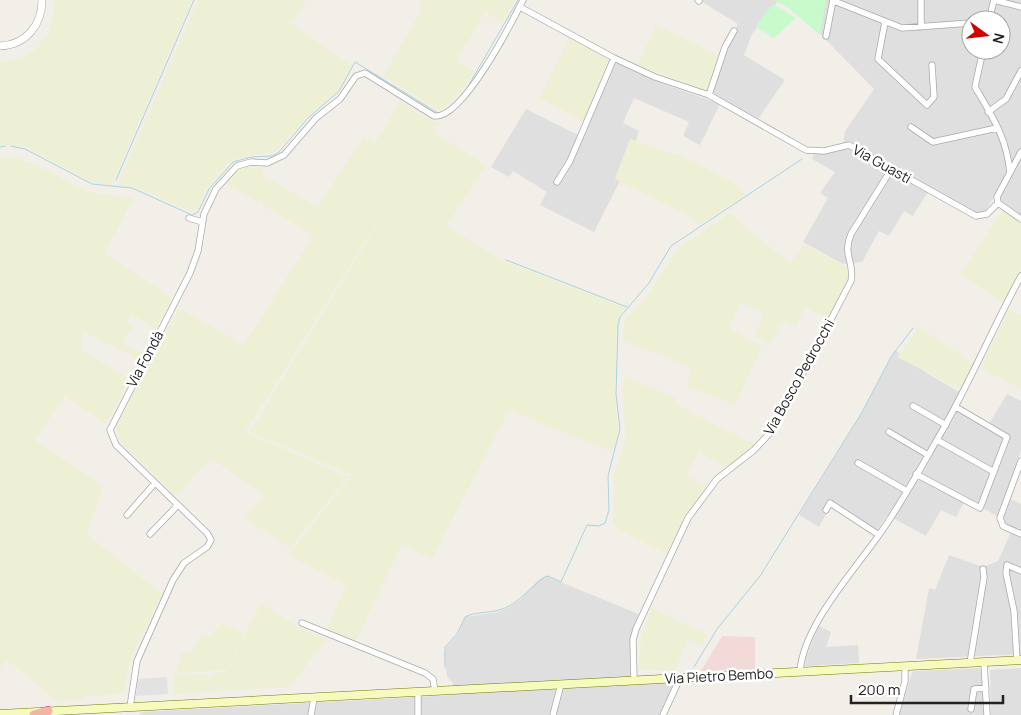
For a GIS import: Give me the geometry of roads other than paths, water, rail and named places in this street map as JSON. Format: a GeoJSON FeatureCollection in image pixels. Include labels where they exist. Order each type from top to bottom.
{"type":"FeatureCollection","features":[{"type":"Feature","properties":{"kind":"highway"},"geometry":{"type":"LineString","coordinates":[[34,715],[48,711]]}},
{"type":"Feature","properties":{"kind":"main road","name":"Via Pietro Bembo"},"geometry":{"type":"LineString","coordinates":[[0,714],[132,709],[1019,660]]}},
{"type":"Feature","properties":{"kind":"street"},"geometry":{"type":"LineString","coordinates":[[0,46],[20,41],[28,35],[39,20],[42,0]]}},
{"type":"Feature","properties":{"kind":"street"},"geometry":{"type":"LineString","coordinates":[[520,7],[523,0]]}},
{"type":"Feature","properties":{"kind":"street"},"geometry":{"type":"LineString","coordinates":[[921,0],[921,27]]}},
{"type":"Feature","properties":{"kind":"street"},"geometry":{"type":"LineString","coordinates":[[994,0],[1021,7]]}},
{"type":"Feature","properties":{"kind":"street"},"geometry":{"type":"LineString","coordinates":[[826,36],[834,1],[902,28],[961,24]]}},
{"type":"Feature","properties":{"kind":"street","name":"Via Guasti"},"geometry":{"type":"LineString","coordinates":[[520,7],[614,58],[655,77],[709,95],[806,150],[824,151],[849,145],[976,216],[988,214],[998,203]]}},
{"type":"Feature","properties":{"kind":"street","name":"Via Fondà"},"geometry":{"type":"LineString","coordinates":[[132,709],[138,661],[173,580],[184,563],[207,547],[211,540],[207,533],[116,446],[110,430],[190,273],[198,250],[202,222],[212,194],[233,169],[243,164],[276,160],[284,155],[316,118],[340,99],[356,76],[365,73],[434,116],[448,114],[466,96],[477,80],[520,7]]}},
{"type":"Feature","properties":{"kind":"street"},"geometry":{"type":"LineString","coordinates":[[885,22],[878,59],[927,105],[934,97],[932,65]]}},
{"type":"Feature","properties":{"kind":"street"},"geometry":{"type":"LineString","coordinates":[[709,95],[725,47],[734,31]]}},
{"type":"Feature","properties":{"kind":"street"},"geometry":{"type":"LineString","coordinates":[[557,182],[570,161],[614,58]]}},
{"type":"Feature","properties":{"kind":"street"},"geometry":{"type":"LineString","coordinates":[[980,60],[974,84],[1008,152],[1010,173]]}},
{"type":"Feature","properties":{"kind":"street"},"geometry":{"type":"LineString","coordinates":[[988,112],[1006,99],[1021,71]]}},
{"type":"Feature","properties":{"kind":"street"},"geometry":{"type":"LineString","coordinates":[[911,127],[934,142],[997,128]]}},
{"type":"Feature","properties":{"kind":"street"},"geometry":{"type":"LineString","coordinates":[[1021,152],[997,198],[998,203],[1021,219]]}},
{"type":"Feature","properties":{"kind":"street","name":"Via Bosco Pedrocchi"},"geometry":{"type":"LineString","coordinates":[[634,680],[634,640],[636,629],[680,530],[717,479],[754,450],[769,434],[781,415],[851,281],[853,274],[847,245],[851,234],[892,168]]}},
{"type":"Feature","properties":{"kind":"street"},"geometry":{"type":"LineString","coordinates":[[189,218],[202,222]]}},
{"type":"Feature","properties":{"kind":"street"},"geometry":{"type":"LineString","coordinates":[[800,672],[805,652],[816,624],[879,535],[928,456],[956,407],[1021,276]]}},
{"type":"Feature","properties":{"kind":"street"},"geometry":{"type":"LineString","coordinates":[[913,406],[946,425]]}},
{"type":"Feature","properties":{"kind":"street"},"geometry":{"type":"LineString","coordinates":[[916,474],[980,508],[1007,437],[956,407]]}},
{"type":"Feature","properties":{"kind":"street"},"geometry":{"type":"LineString","coordinates":[[889,432],[928,456]]}},
{"type":"Feature","properties":{"kind":"street"},"geometry":{"type":"LineString","coordinates":[[937,440],[994,472]]}},
{"type":"Feature","properties":{"kind":"street"},"geometry":{"type":"LineString","coordinates":[[1021,461],[1000,518],[1003,526],[1021,534]]}},
{"type":"Feature","properties":{"kind":"street"},"geometry":{"type":"LineString","coordinates":[[858,463],[907,490]]}},
{"type":"Feature","properties":{"kind":"street"},"geometry":{"type":"LineString","coordinates":[[127,515],[154,483]]}},
{"type":"Feature","properties":{"kind":"street"},"geometry":{"type":"LineString","coordinates":[[826,510],[830,503],[879,535]]}},
{"type":"Feature","properties":{"kind":"street"},"geometry":{"type":"LineString","coordinates":[[150,534],[177,506]]}},
{"type":"Feature","properties":{"kind":"street"},"geometry":{"type":"LineString","coordinates":[[1019,660],[1014,611],[1006,573],[1007,565],[1021,571]]}},
{"type":"Feature","properties":{"kind":"street"},"geometry":{"type":"LineString","coordinates":[[970,662],[984,577],[983,569]]}},
{"type":"Feature","properties":{"kind":"street"},"geometry":{"type":"LineString","coordinates":[[302,623],[424,673],[433,679],[435,691]]}},
{"type":"Feature","properties":{"kind":"street"},"geometry":{"type":"LineString","coordinates":[[984,662],[987,715]]}},
{"type":"Feature","properties":{"kind":"street"},"geometry":{"type":"LineString","coordinates":[[896,715],[905,681],[905,666]]}},
{"type":"Feature","properties":{"kind":"street"},"geometry":{"type":"LineString","coordinates":[[663,715],[680,678]]}},
{"type":"Feature","properties":{"kind":"street"},"geometry":{"type":"LineString","coordinates":[[553,715],[561,684]]}},
{"type":"Feature","properties":{"kind":"street"},"geometry":{"type":"LineString","coordinates":[[971,709],[974,689],[986,688]]}},
{"type":"Feature","properties":{"kind":"street"},"geometry":{"type":"LineString","coordinates":[[418,692],[418,715]]}},
{"type":"Feature","properties":{"kind":"street"},"geometry":{"type":"LineString","coordinates":[[311,715],[314,698]]}},
{"type":"Feature","properties":{"kind":"waterway"},"geometry":{"type":"LineString","coordinates":[[116,180],[194,0]]}},
{"type":"Feature","properties":{"kind":"waterway"},"geometry":{"type":"LineString","coordinates":[[467,88],[518,0]]}},
{"type":"Feature","properties":{"kind":"waterway"},"geometry":{"type":"LineString","coordinates":[[11,146],[25,149],[92,184],[132,188],[192,215],[198,212],[209,189],[233,162],[251,157],[272,156],[279,152],[308,118],[339,91],[355,62],[438,113]]}},
{"type":"Feature","properties":{"kind":"waterway"},"geometry":{"type":"LineString","coordinates":[[0,147],[5,146]]}},
{"type":"Feature","properties":{"kind":"waterway"},"geometry":{"type":"LineString","coordinates":[[445,667],[445,647],[457,634],[465,617],[505,608],[515,603],[547,576],[561,582],[587,525],[599,526],[605,523],[609,510],[608,476],[620,429],[616,394],[618,325],[620,317],[649,283],[671,246],[802,159]]}},
{"type":"Feature","properties":{"kind":"waterway"},"geometry":{"type":"LineString","coordinates":[[506,260],[627,307]]}},
{"type":"Feature","properties":{"kind":"waterway"},"geometry":{"type":"LineString","coordinates":[[694,667],[717,629],[760,576],[861,414],[891,357],[913,328]]}}]}
